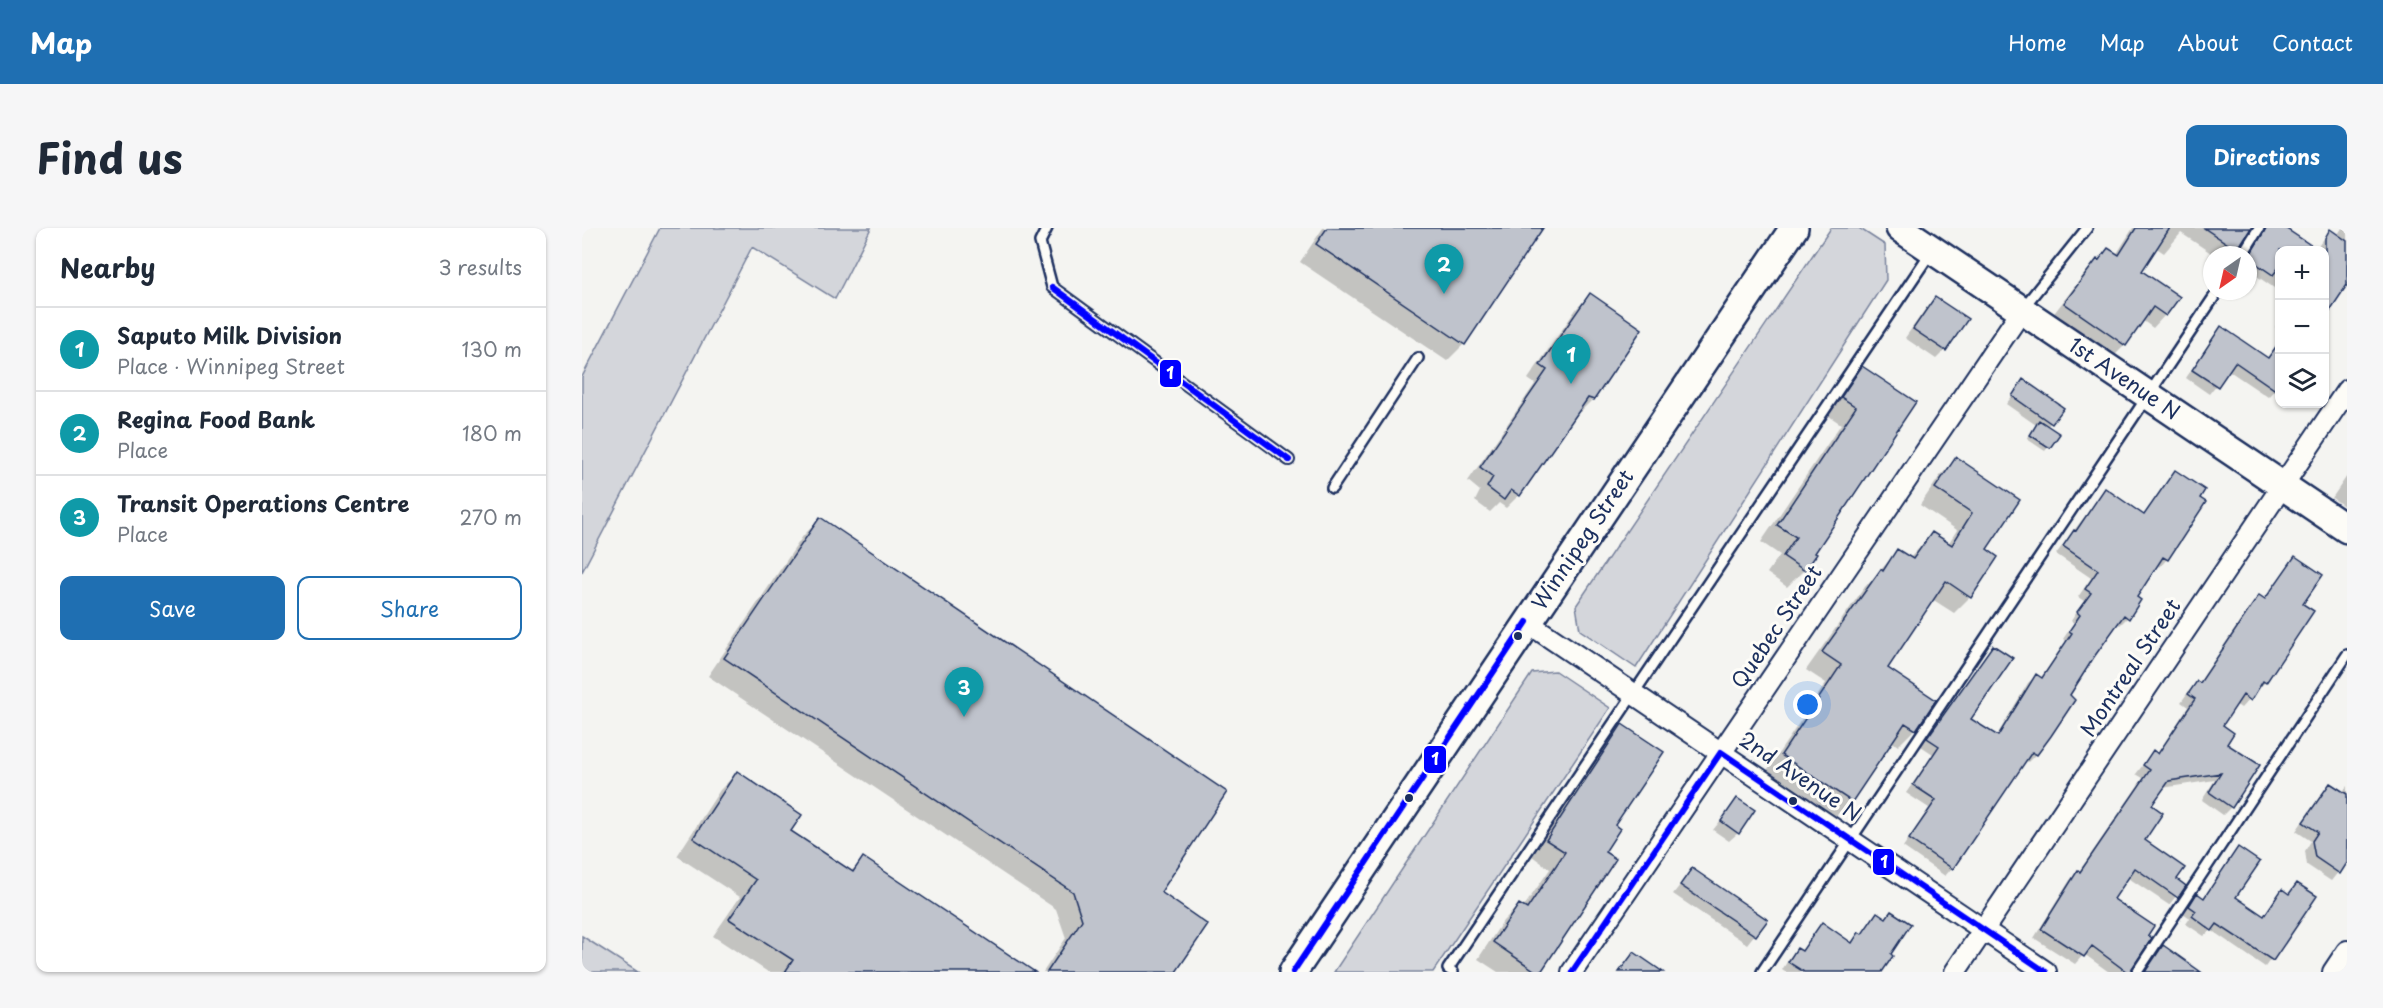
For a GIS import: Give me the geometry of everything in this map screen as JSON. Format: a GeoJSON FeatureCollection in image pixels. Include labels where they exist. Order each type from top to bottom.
{"type":"FeatureCollection","features":[{"type":"Feature","properties":{"kind":"main road","name":"Winnipeg Street"},"geometry":{"type":"LineString","coordinates":[[1293,972],[1794,228]]}},
{"type":"Feature","properties":{"kind":"main road","name":"1st Avenue N"},"geometry":{"type":"LineString","coordinates":[[1900,228],[2347,529]]}},
{"type":"Feature","properties":{"kind":"street","name":"Quebec Street"},"geometry":{"type":"LineString","coordinates":[[1572,972],[2022,310]]}},
{"type":"Feature","properties":{"kind":"street","name":"Montreal Street"},"geometry":{"type":"LineString","coordinates":[[1955,972],[2347,390]]}},
{"type":"Feature","properties":{"kind":"street","name":"2nd Avenue N"},"geometry":{"type":"LineString","coordinates":[[1527,622],[2046,972]]}},
{"type":"Feature","properties":{"kind":"street"},"geometry":{"type":"LineString","coordinates":[[2333,972],[2347,951]]}},
{"type":"Feature","properties":{"kind":"lane"},"geometry":{"type":"LineString","coordinates":[[1047,228],[1041,242],[1052,287],[1289,460]]}},
{"type":"Feature","properties":{"kind":"lane"},"geometry":{"type":"LineString","coordinates":[[2022,310],[2087,228]]}},
{"type":"Feature","properties":{"kind":"lane"},"geometry":{"type":"LineString","coordinates":[[2248,246],[2259,228]]}},
{"type":"Feature","properties":{"kind":"lane"},"geometry":{"type":"LineString","coordinates":[[1453,972],[1448,969],[1932,250]]}},
{"type":"Feature","properties":{"kind":"lane"},"geometry":{"type":"LineString","coordinates":[[1762,972],[2212,300]]}},
{"type":"Feature","properties":{"kind":"lane"},"geometry":{"type":"LineString","coordinates":[[1332,488],[1418,358]]}},
{"type":"Feature","properties":{"kind":"lane"},"geometry":{"type":"LineString","coordinates":[[2137,972],[2347,655]]}},
{"type":"Feature","properties":{"kind":"shaded area"},"geometry":{"type":"Polygon","coordinates":[[[660,228],[871,228],[835,299],[752,247],[582,572],[582,377],[660,228]]]}},
{"type":"Feature","properties":{"kind":"shaded area"},"geometry":{"type":"Polygon","coordinates":[[[1831,228],[1859,228],[1885,245],[1886,280],[1636,668],[1580,630],[1576,606],[1831,228]]]}},
{"type":"Feature","properties":{"kind":"shaded area"},"geometry":{"type":"Polygon","coordinates":[[[1555,671],[1610,708],[1433,972],[1334,972],[1532,673],[1555,671]]]}},
{"type":"Feature","properties":{"kind":"shaded area"},"geometry":{"type":"Polygon","coordinates":[[[582,936],[638,972],[582,972],[582,936]]]}},
{"type":"Feature","properties":{"kind":"building"},"geometry":{"type":"Polygon","coordinates":[[[1327,228],[1543,228],[1465,345],[1316,244],[1327,228]]]}},
{"type":"Feature","properties":{"kind":"building"},"geometry":{"type":"Polygon","coordinates":[[[2136,228],[2170,228],[2142,271],[2180,297],[2166,316],[2153,307],[2126,346],[2064,303],[2097,259],[2099,260],[2108,248],[2119,255],[2136,228]]]}},
{"type":"Feature","properties":{"kind":"building"},"geometry":{"type":"Polygon","coordinates":[[[2204,228],[2251,228],[2240,246],[2231,246],[2204,228]]]}},
{"type":"Feature","properties":{"kind":"building"},"geometry":{"type":"Polygon","coordinates":[[[2266,228],[2285,228],[2312,246],[2275,246],[2275,272],[2273,275],[2257,264],[2255,246],[2266,228]]]}},
{"type":"Feature","properties":{"kind":"building"},"geometry":{"type":"Polygon","coordinates":[[[2330,229],[2347,241],[2347,285],[2329,312],[2329,246],[2325,246],[2325,238],[2330,229]]]}},
{"type":"Feature","properties":{"kind":"building"},"geometry":{"type":"Polygon","coordinates":[[[1590,293],[1642,329],[1594,400],[1588,398],[1520,496],[1511,490],[1504,500],[1487,487],[1493,477],[1480,467],[1547,370],[1540,365],[1590,293]]]}},
{"type":"Feature","properties":{"kind":"building"},"geometry":{"type":"Polygon","coordinates":[[[1935,297],[1968,319],[1946,351],[1913,329],[1935,297]]]}},
{"type":"Feature","properties":{"kind":"building"},"geometry":{"type":"Polygon","coordinates":[[[2221,326],[2268,358],[2275,348],[2275,390],[2235,362],[2218,387],[2192,370],[2221,326]]]}},
{"type":"Feature","properties":{"kind":"building"},"geometry":{"type":"Polygon","coordinates":[[[1862,366],[1916,402],[1805,571],[1783,556],[1796,537],[1777,525],[1856,407],[1841,397],[1862,366]]]}},
{"type":"Feature","properties":{"kind":"building"},"geometry":{"type":"Polygon","coordinates":[[[2023,379],[2064,408],[2052,424],[2012,396],[2023,379]]]}},
{"type":"Feature","properties":{"kind":"building"},"geometry":{"type":"Polygon","coordinates":[[[2039,420],[2060,434],[2050,448],[2030,435],[2039,420]]]}},
{"type":"Feature","properties":{"kind":"building"},"geometry":{"type":"Polygon","coordinates":[[[1956,457],[2020,500],[1987,549],[1998,557],[1971,598],[1946,581],[1888,668],[1936,700],[1916,730],[1905,723],[1852,802],[1781,755],[1841,665],[1822,652],[1881,569],[1883,571],[1897,549],[1913,559],[1932,532],[1952,545],[1972,513],[1935,488],[1956,457]]]}},
{"type":"Feature","properties":{"kind":"building"},"geometry":{"type":"Polygon","coordinates":[[[2175,470],[2205,490],[2200,498],[2206,502],[2168,560],[2163,557],[2137,597],[2141,600],[2129,619],[2124,615],[2094,657],[2070,695],[2075,700],[2051,736],[2037,755],[2032,752],[1953,869],[1909,839],[1936,800],[1913,785],[1939,746],[1927,738],[1993,645],[2013,658],[1971,719],[1998,736],[2036,674],[2042,678],[2072,633],[2069,631],[2080,615],[2077,612],[2091,593],[2085,589],[2098,570],[2063,546],[2105,488],[2144,515],[2175,470]]]}},
{"type":"Feature","properties":{"kind":"building"},"geometry":{"type":"Polygon","coordinates":[[[820,517],[1227,792],[1161,892],[1208,925],[1176,972],[1047,972],[1082,920],[1073,892],[724,658],[820,517]]]}},
{"type":"Feature","properties":{"kind":"building"},"geometry":{"type":"Polygon","coordinates":[[[2295,556],[2323,575],[2303,604],[2314,611],[2266,683],[2263,681],[2251,701],[2243,695],[2223,725],[2234,733],[2227,744],[2260,765],[2232,808],[2209,792],[2221,773],[2169,781],[2152,805],[2163,813],[2145,840],[2185,868],[2177,879],[2186,886],[2178,898],[2135,868],[2114,899],[2154,926],[2148,935],[2152,938],[2130,972],[2092,946],[2084,957],[2041,929],[2078,870],[2080,872],[2150,770],[2143,765],[2153,750],[2158,754],[2195,699],[2188,694],[2197,681],[2200,683],[2259,595],[2265,599],[2295,556]]]}},
{"type":"Feature","properties":{"kind":"building"},"geometry":{"type":"Polygon","coordinates":[[[1622,724],[1664,752],[1615,825],[1620,829],[1605,852],[1616,859],[1541,972],[1537,972],[1493,942],[1519,904],[1527,909],[1565,852],[1546,840],[1622,724]]]}},
{"type":"Feature","properties":{"kind":"building"},"geometry":{"type":"Polygon","coordinates":[[[737,771],[802,815],[791,831],[853,872],[863,857],[1035,972],[785,972],[793,960],[729,919],[756,880],[693,838],[737,771]]]}},
{"type":"Feature","properties":{"kind":"building"},"geometry":{"type":"Polygon","coordinates":[[[2330,783],[2347,794],[2347,863],[2340,874],[2315,857],[2312,841],[2318,832],[2303,822],[2330,783]]]}},
{"type":"Feature","properties":{"kind":"building"},"geometry":{"type":"Polygon","coordinates":[[[1737,798],[1755,810],[1739,834],[1721,821],[1737,798]]]}},
{"type":"Feature","properties":{"kind":"building"},"geometry":{"type":"Polygon","coordinates":[[[2238,847],[2260,862],[2236,897],[2264,916],[2282,889],[2289,894],[2297,883],[2317,896],[2273,961],[2217,924],[2212,931],[2192,916],[2196,911],[2189,906],[2197,893],[2204,898],[2238,847]]]}},
{"type":"Feature","properties":{"kind":"building"},"geometry":{"type":"Polygon","coordinates":[[[1692,868],[1768,920],[1756,936],[1680,885],[1692,868]]]}},
{"type":"Feature","properties":{"kind":"building"},"geometry":{"type":"Polygon","coordinates":[[[1891,911],[1911,924],[1882,972],[1804,972],[1788,962],[1797,948],[1802,951],[1822,922],[1852,943],[1859,932],[1862,934],[1877,912],[1886,918],[1891,911]]]}},
{"type":"Feature","properties":{"kind":"building"},"geometry":{"type":"Polygon","coordinates":[[[2163,945],[2201,972],[2145,972],[2163,945]]]}},
{"type":"Feature","properties":{"kind":"building"},"geometry":{"type":"Polygon","coordinates":[[[1634,952],[1663,972],[1619,972],[1634,952]]]}},
{"type":"Feature","properties":{"kind":"transit line","name":"1"},"geometry":{"type":"LineString","coordinates":[[1052,287],[1289,460]]}},
{"type":"Feature","properties":{"kind":"transit line","name":"1"},"geometry":{"type":"LineString","coordinates":[[1293,972],[1527,622]]}},
{"type":"Feature","properties":{"kind":"transit line","name":"1"},"geometry":{"type":"LineString","coordinates":[[1721,752],[2046,972]]}},
{"type":"Feature","properties":{"kind":"transit line","name":"1"},"geometry":{"type":"LineString","coordinates":[[1572,972],[1721,752]]}},
{"type":"Feature","properties":{"kind":"place","name":"Regina Food Bank"},"geometry":{"type":"Point","coordinates":[1444,294]}},
{"type":"Feature","properties":{"kind":"place","name":"Saputo Milk Division"},"geometry":{"type":"Point","coordinates":[1571,384]}},
{"type":"Feature","properties":{"kind":"place","name":"Transit Operations Centre"},"geometry":{"type":"Point","coordinates":[964,717]}}]}
